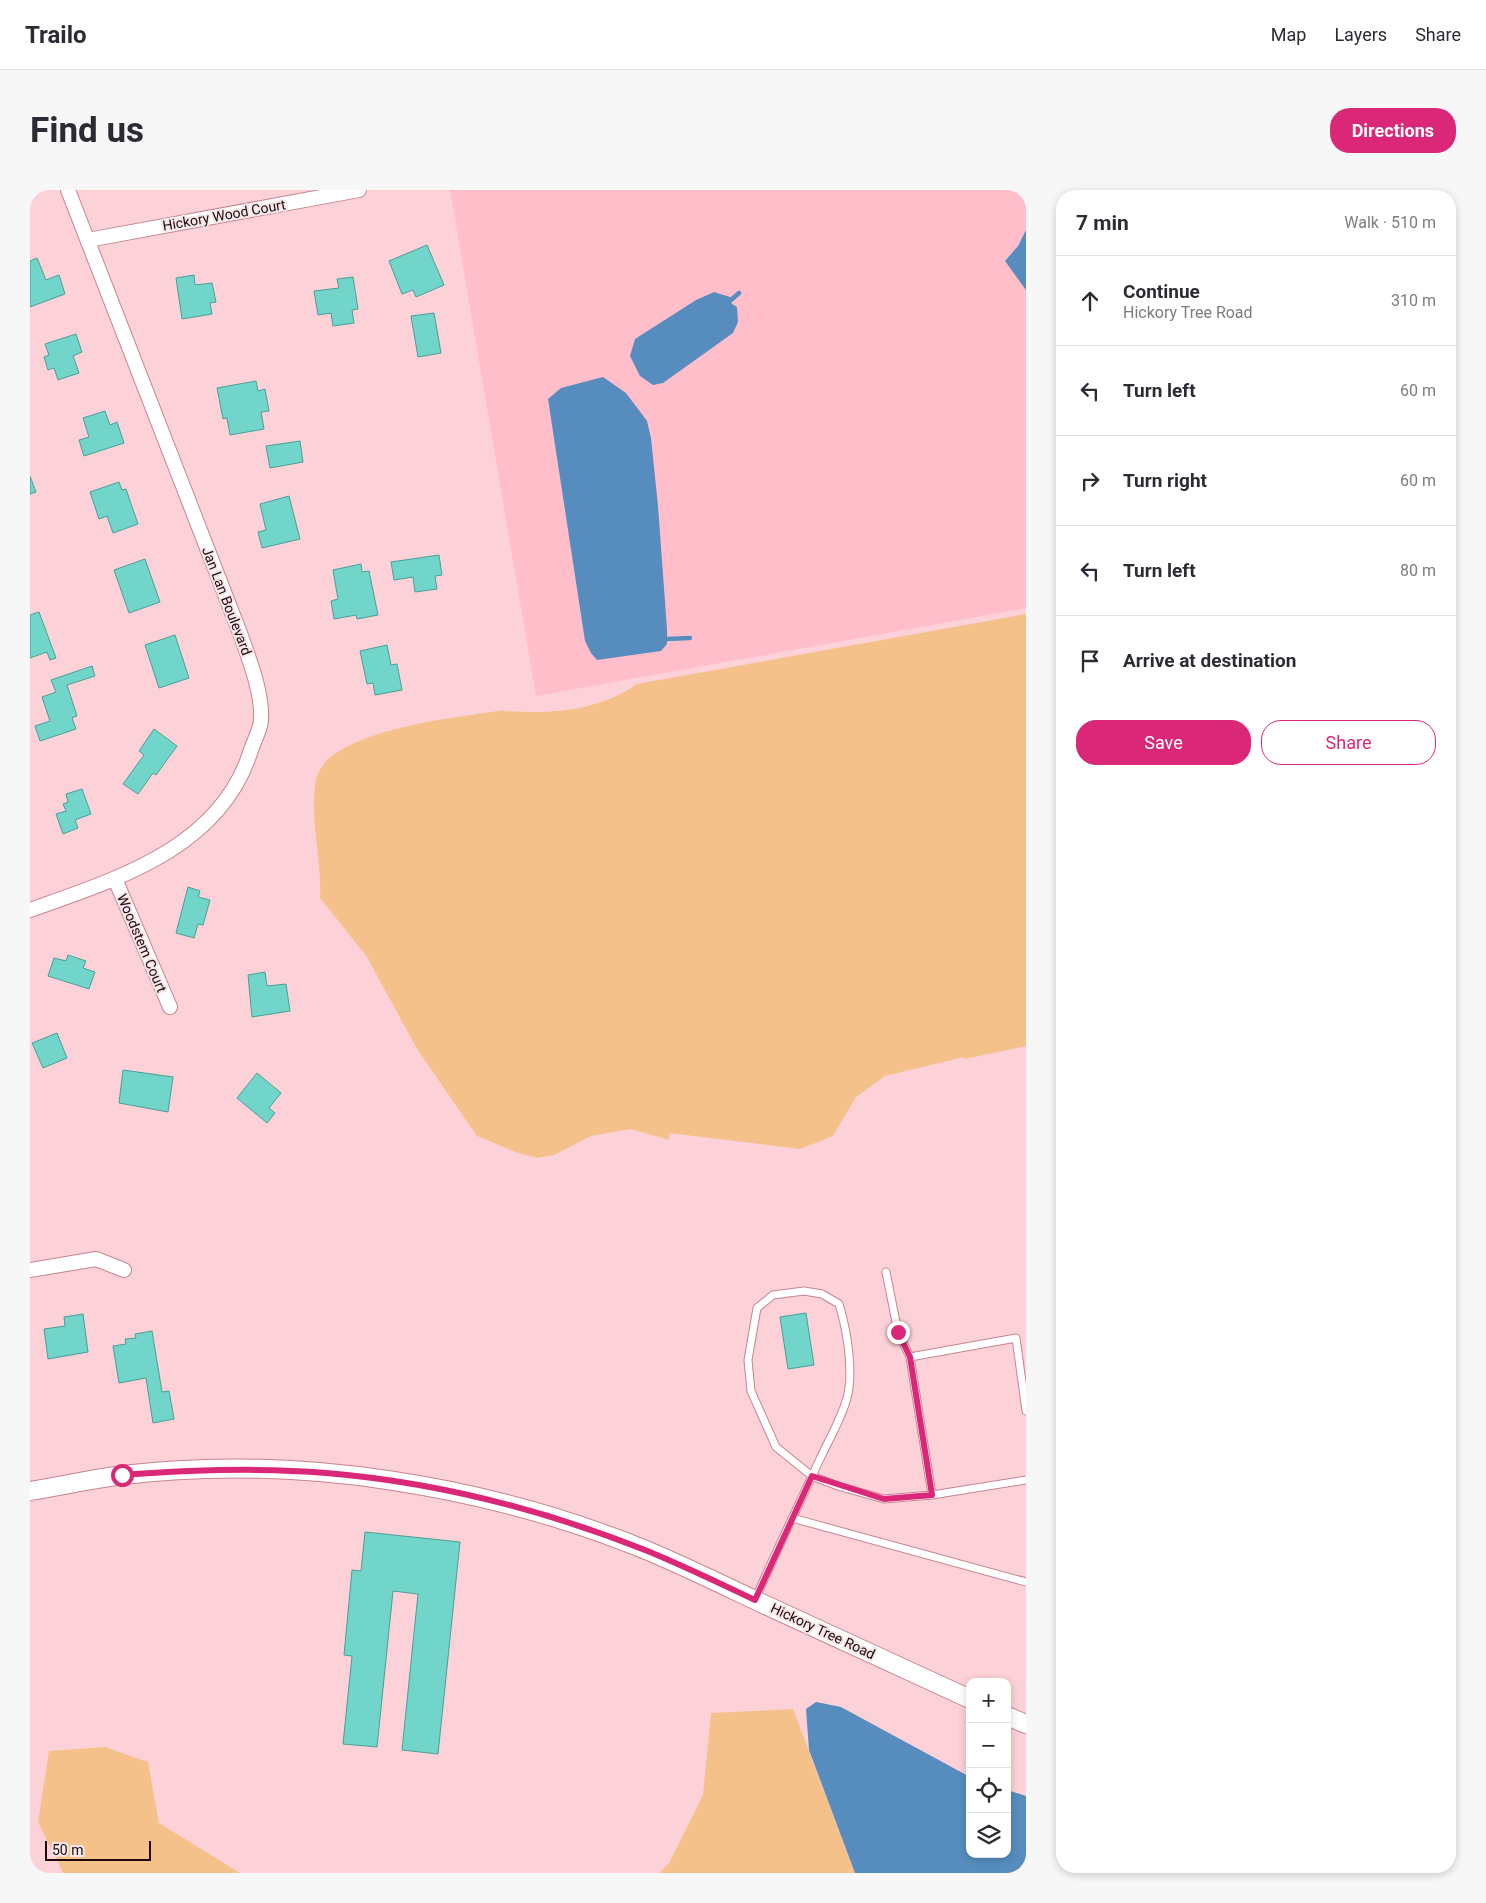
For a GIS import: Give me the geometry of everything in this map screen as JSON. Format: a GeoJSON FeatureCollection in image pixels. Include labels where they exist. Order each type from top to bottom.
{"type":"FeatureCollection","features":[{"type":"Feature","properties":{"kind":"street","name":"Jan Lan Boulevard"},"geometry":{"type":"LineString","coordinates":[[30,910],[115,880],[178,846],[214,817],[245,772],[260,721],[256,680],[240,633],[68,190]]}},
{"type":"Feature","properties":{"kind":"street","name":"Hickory Wood Court"},"geometry":{"type":"LineString","coordinates":[[88,240],[359,190]]}},
{"type":"Feature","properties":{"kind":"street","name":"Woodstem Court"},"geometry":{"type":"LineString","coordinates":[[115,880],[170,1008]]}},
{"type":"Feature","properties":{"kind":"street"},"geometry":{"type":"LineString","coordinates":[[30,1270],[96,1259],[124,1270]]}},
{"type":"Feature","properties":{"kind":"street","name":"Hickory Tree Road"},"geometry":{"type":"LineString","coordinates":[[30,1491],[122,1475],[181,1471],[260,1470],[327,1473],[415,1485],[487,1499],[568,1523],[645,1550],[966,1696]]}},
{"type":"Feature","properties":{"kind":"street"},"geometry":{"type":"LineString","coordinates":[[1011,1718],[1026,1724]]}},
{"type":"Feature","properties":{"kind":"lane"},"geometry":{"type":"LineString","coordinates":[[886,1272],[898,1332],[910,1357],[932,1495]]}},
{"type":"Feature","properties":{"kind":"lane"},"geometry":{"type":"LineString","coordinates":[[755,1600],[812,1476],[847,1397],[849,1360],[846,1328],[839,1304],[822,1294],[804,1291],[773,1294],[757,1308],[748,1360],[751,1391],[776,1447],[812,1476],[884,1499],[932,1495],[1026,1480]]}},
{"type":"Feature","properties":{"kind":"lane"},"geometry":{"type":"LineString","coordinates":[[910,1357],[1016,1338],[1026,1411]]}},
{"type":"Feature","properties":{"kind":"lane"},"geometry":{"type":"LineString","coordinates":[[792,1518],[1026,1582]]}},
{"type":"Feature","properties":{"kind":"shaded area"},"geometry":{"type":"Polygon","coordinates":[[[450,190],[1026,190],[1026,608],[536,696],[450,190]]]}},
{"type":"Feature","properties":{"kind":"shaded area"},"geometry":{"type":"Polygon","coordinates":[[[1026,614],[1026,1046],[965,1059],[964,1057],[885,1076],[856,1097],[833,1136],[800,1149],[669,1133],[669,1140],[631,1129],[591,1136],[554,1155],[538,1158],[518,1153],[477,1136],[417,1049],[367,957],[320,898],[314,809],[316,780],[325,763],[344,749],[369,737],[398,728],[505,710],[503,711],[538,712],[573,709],[606,700],[637,684],[1026,614]]]}},
{"type":"Feature","properties":{"kind":"shaded area"},"geometry":{"type":"Polygon","coordinates":[[[793,1709],[855,1873],[659,1873],[669,1863],[703,1795],[711,1713],[793,1709]]]}},
{"type":"Feature","properties":{"kind":"shaded area"},"geometry":{"type":"Polygon","coordinates":[[[105,1747],[148,1762],[159,1823],[240,1873],[63,1873],[38,1822],[49,1751],[105,1747]]]}},
{"type":"Feature","properties":{"kind":"water"},"geometry":{"type":"Polygon","coordinates":[[[1026,230],[1026,290],[1005,261],[1018,246],[1026,230]]]}},
{"type":"Feature","properties":{"kind":"water"},"geometry":{"type":"Polygon","coordinates":[[[714,292],[730,297],[732,304],[737,307],[738,322],[733,333],[663,383],[653,385],[640,376],[630,356],[635,339],[696,300],[714,292]]]}},
{"type":"Feature","properties":{"kind":"water"},"geometry":{"type":"Polygon","coordinates":[[[603,377],[626,393],[647,421],[651,438],[658,506],[667,644],[661,651],[597,660],[585,641],[548,399],[561,388],[603,377]]]}},
{"type":"Feature","properties":{"kind":"water"},"geometry":{"type":"Polygon","coordinates":[[[816,1702],[841,1707],[966,1775],[966,1858],[1011,1858],[1011,1791],[1026,1796],[1026,1873],[855,1873],[809,1750],[806,1709],[816,1702]]]}},
{"type":"Feature","properties":{"kind":"building"},"geometry":{"type":"Polygon","coordinates":[[[427,245],[444,285],[416,297],[413,290],[402,294],[389,261],[427,245]]]}},
{"type":"Feature","properties":{"kind":"building"},"geometry":{"type":"Polygon","coordinates":[[[37,258],[46,280],[59,275],[65,294],[30,307],[30,261],[37,258]]]}},
{"type":"Feature","properties":{"kind":"building"},"geometry":{"type":"Polygon","coordinates":[[[194,275],[195,285],[212,283],[216,302],[210,303],[212,314],[182,319],[176,278],[194,275]]]}},
{"type":"Feature","properties":{"kind":"building"},"geometry":{"type":"Polygon","coordinates":[[[353,277],[358,309],[352,310],[354,323],[333,326],[331,313],[318,315],[314,291],[339,288],[337,279],[353,277]]]}},
{"type":"Feature","properties":{"kind":"building"},"geometry":{"type":"Polygon","coordinates":[[[434,313],[441,353],[418,357],[411,316],[434,313]]]}},
{"type":"Feature","properties":{"kind":"building"},"geometry":{"type":"Polygon","coordinates":[[[76,334],[82,352],[73,356],[79,373],[58,380],[54,368],[48,370],[44,357],[49,355],[45,344],[76,334]]]}},
{"type":"Feature","properties":{"kind":"building"},"geometry":{"type":"Polygon","coordinates":[[[256,381],[258,391],[265,389],[269,411],[261,412],[264,429],[230,435],[227,418],[223,419],[217,388],[256,381]]]}},
{"type":"Feature","properties":{"kind":"building"},"geometry":{"type":"Polygon","coordinates":[[[105,411],[110,425],[117,422],[124,443],[84,456],[79,440],[89,437],[83,418],[105,411]]]}},
{"type":"Feature","properties":{"kind":"building"},"geometry":{"type":"Polygon","coordinates":[[[300,441],[303,462],[270,468],[266,446],[300,441]]]}},
{"type":"Feature","properties":{"kind":"building"},"geometry":{"type":"Polygon","coordinates":[[[30,476],[36,492],[30,494],[30,476]]]}},
{"type":"Feature","properties":{"kind":"building"},"geometry":{"type":"Polygon","coordinates":[[[119,482],[122,490],[126,489],[138,524],[113,533],[107,516],[99,519],[90,492],[119,482]]]}},
{"type":"Feature","properties":{"kind":"building"},"geometry":{"type":"Polygon","coordinates":[[[289,496],[300,539],[262,548],[258,532],[266,530],[260,504],[289,496]]]}},
{"type":"Feature","properties":{"kind":"building"},"geometry":{"type":"Polygon","coordinates":[[[439,555],[442,575],[435,576],[437,589],[415,592],[413,577],[394,580],[391,562],[439,555]]]}},
{"type":"Feature","properties":{"kind":"building"},"geometry":{"type":"Polygon","coordinates":[[[145,559],[160,602],[129,613],[114,570],[145,559]]]}},
{"type":"Feature","properties":{"kind":"building"},"geometry":{"type":"Polygon","coordinates":[[[361,564],[362,572],[369,571],[378,615],[357,619],[356,615],[334,619],[331,601],[338,599],[333,570],[361,564]]]}},
{"type":"Feature","properties":{"kind":"building"},"geometry":{"type":"Polygon","coordinates":[[[39,612],[56,658],[50,660],[47,652],[30,658],[30,615],[39,612]]]}},
{"type":"Feature","properties":{"kind":"building"},"geometry":{"type":"Polygon","coordinates":[[[175,635],[189,678],[159,688],[145,645],[175,635]]]}},
{"type":"Feature","properties":{"kind":"building"},"geometry":{"type":"Polygon","coordinates":[[[387,645],[391,665],[397,664],[402,690],[375,695],[373,683],[367,684],[360,651],[387,645]]]}},
{"type":"Feature","properties":{"kind":"building"},"geometry":{"type":"Polygon","coordinates":[[[92,666],[95,676],[67,685],[77,716],[72,718],[76,729],[40,741],[35,726],[50,721],[42,697],[56,692],[51,680],[92,666]]]}},
{"type":"Feature","properties":{"kind":"building"},"geometry":{"type":"Polygon","coordinates":[[[154,729],[177,746],[156,775],[153,773],[138,794],[123,784],[144,755],[139,751],[154,729]]]}},
{"type":"Feature","properties":{"kind":"building"},"geometry":{"type":"Polygon","coordinates":[[[82,789],[91,814],[75,820],[78,828],[63,834],[56,814],[66,811],[63,804],[68,802],[66,794],[82,789]]]}},
{"type":"Feature","properties":{"kind":"building"},"geometry":{"type":"Polygon","coordinates":[[[188,887],[200,891],[198,897],[210,900],[203,925],[198,924],[194,938],[176,933],[188,887]]]}},
{"type":"Feature","properties":{"kind":"building"},"geometry":{"type":"Polygon","coordinates":[[[68,955],[86,961],[83,968],[95,972],[89,989],[48,976],[54,958],[66,961],[68,955]]]}},
{"type":"Feature","properties":{"kind":"building"},"geometry":{"type":"Polygon","coordinates":[[[265,972],[267,986],[286,984],[290,1011],[252,1017],[248,975],[265,972]]]}},
{"type":"Feature","properties":{"kind":"building"},"geometry":{"type":"Polygon","coordinates":[[[57,1033],[67,1058],[43,1068],[32,1043],[57,1033]]]}},
{"type":"Feature","properties":{"kind":"building"},"geometry":{"type":"Polygon","coordinates":[[[123,1070],[173,1077],[168,1112],[119,1103],[123,1070]]]}},
{"type":"Feature","properties":{"kind":"building"},"geometry":{"type":"Polygon","coordinates":[[[257,1073],[281,1093],[269,1108],[275,1113],[267,1123],[237,1098],[257,1073]]]}},
{"type":"Feature","properties":{"kind":"building"},"geometry":{"type":"Polygon","coordinates":[[[806,1313],[814,1365],[788,1369],[780,1317],[806,1313]]]}},
{"type":"Feature","properties":{"kind":"building"},"geometry":{"type":"Polygon","coordinates":[[[83,1314],[88,1352],[48,1359],[44,1329],[65,1326],[64,1317],[83,1314]]]}},
{"type":"Feature","properties":{"kind":"building"},"geometry":{"type":"Polygon","coordinates":[[[152,1331],[162,1392],[169,1391],[174,1419],[153,1423],[146,1378],[119,1383],[113,1346],[126,1344],[125,1339],[136,1338],[135,1334],[152,1331]]]}},
{"type":"Feature","properties":{"kind":"building"},"geometry":{"type":"Polygon","coordinates":[[[365,1532],[460,1542],[438,1754],[402,1750],[418,1594],[393,1591],[377,1747],[343,1744],[352,1656],[344,1655],[352,1570],[361,1571],[365,1532]]]}},
{"type":"Feature","properties":{"kind":"waterway"},"geometry":{"type":"LineString","coordinates":[[731,300],[739,293]]}},
{"type":"Feature","properties":{"kind":"waterway"},"geometry":{"type":"LineString","coordinates":[[667,639],[690,638]]}},
{"type":"Feature","properties":{"kind":"route"},"geometry":{"type":"LineString","coordinates":[[122,1475],[181,1471],[260,1470],[327,1473],[415,1485],[487,1499],[568,1523],[645,1550],[755,1600],[777,1548],[812,1476],[838,1486],[884,1499],[932,1495],[910,1357],[898,1332]]}}]}
